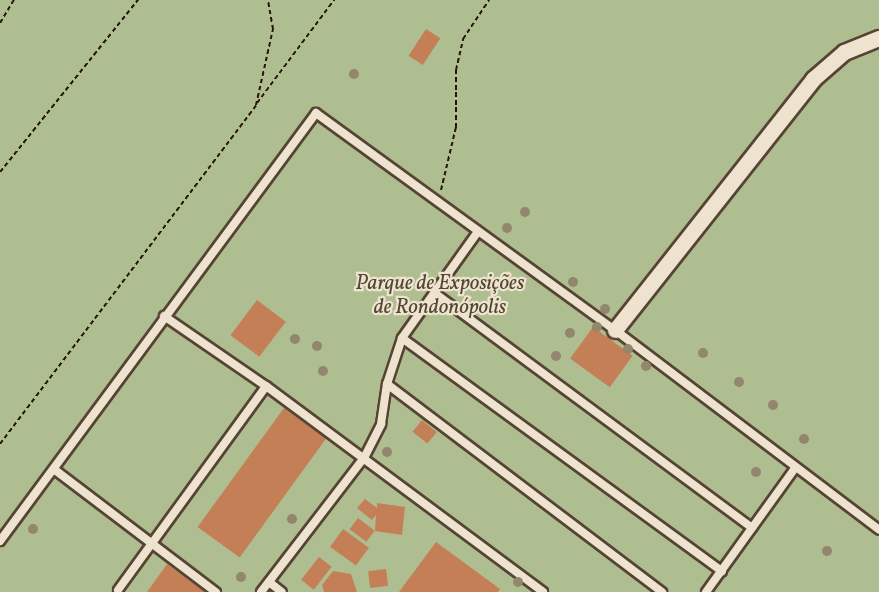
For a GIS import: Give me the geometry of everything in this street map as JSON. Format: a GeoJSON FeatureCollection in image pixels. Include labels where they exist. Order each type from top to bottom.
{"type":"FeatureCollection","features":[{"type":"Feature","properties":{"kind":"street"},"geometry":{"type":"LineString","coordinates":[[615,330],[813,79],[844,52],[879,38]]}},
{"type":"Feature","properties":{"kind":"lane"},"geometry":{"type":"LineString","coordinates":[[0,541],[55,470],[164,316],[316,113],[477,233],[615,330],[879,530]]}},
{"type":"Feature","properties":{"kind":"lane"},"geometry":{"type":"LineString","coordinates":[[261,592],[364,458],[381,424],[387,384],[402,338],[436,294],[477,233]]}},
{"type":"Feature","properties":{"kind":"lane"},"geometry":{"type":"LineString","coordinates":[[436,294],[752,528]]}},
{"type":"Feature","properties":{"kind":"lane"},"geometry":{"type":"LineString","coordinates":[[164,316],[266,386],[543,592]]}},
{"type":"Feature","properties":{"kind":"lane"},"geometry":{"type":"LineString","coordinates":[[402,338],[722,571]]}},
{"type":"Feature","properties":{"kind":"lane"},"geometry":{"type":"LineString","coordinates":[[387,384],[662,592]]}},
{"type":"Feature","properties":{"kind":"lane"},"geometry":{"type":"LineString","coordinates":[[118,590],[266,386]]}},
{"type":"Feature","properties":{"kind":"lane"},"geometry":{"type":"LineString","coordinates":[[706,592],[795,468]]}},
{"type":"Feature","properties":{"kind":"lane"},"geometry":{"type":"LineString","coordinates":[[55,470],[216,592]]}},
{"type":"Feature","properties":{"kind":"lane"},"geometry":{"type":"LineString","coordinates":[[269,582],[282,592]]}},
{"type":"Feature","properties":{"kind":"path"},"geometry":{"type":"LineString","coordinates":[[0,23],[14,0]]}},
{"type":"Feature","properties":{"kind":"path"},"geometry":{"type":"LineString","coordinates":[[0,172],[138,0]]}},
{"type":"Feature","properties":{"kind":"path"},"geometry":{"type":"LineString","coordinates":[[256,105],[273,29],[268,0]]}},
{"type":"Feature","properties":{"kind":"path"},"geometry":{"type":"LineString","coordinates":[[0,444],[334,0]]}},
{"type":"Feature","properties":{"kind":"path"},"geometry":{"type":"LineString","coordinates":[[438,202],[456,127],[456,70],[463,39],[489,0]]}},
{"type":"Feature","properties":{"kind":"green space","name":"Parque de Exposições de Rondonópolis"},"geometry":{"type":"Polygon","coordinates":[[[0,0],[879,0],[879,592],[0,592],[0,0]]]}},
{"type":"Feature","properties":{"kind":"building"},"geometry":{"type":"Polygon","coordinates":[[[426,29],[440,38],[423,65],[409,56],[426,29]]]}},
{"type":"Feature","properties":{"kind":"building"},"geometry":{"type":"Polygon","coordinates":[[[257,300],[286,322],[259,357],[231,335],[257,300]]]}},
{"type":"Feature","properties":{"kind":"building"},"geometry":{"type":"Polygon","coordinates":[[[593,327],[633,356],[610,387],[570,359],[593,327]]]}},
{"type":"Feature","properties":{"kind":"building"},"geometry":{"type":"Polygon","coordinates":[[[284,408],[326,439],[240,557],[198,527],[284,408]]]}},
{"type":"Feature","properties":{"kind":"building"},"geometry":{"type":"Polygon","coordinates":[[[422,420],[437,432],[427,444],[413,432],[422,420]]]}},
{"type":"Feature","properties":{"kind":"building"},"geometry":{"type":"Polygon","coordinates":[[[365,499],[377,508],[377,503],[405,507],[402,535],[375,531],[376,515],[372,520],[357,508],[365,499]]]}},
{"type":"Feature","properties":{"kind":"building"},"geometry":{"type":"Polygon","coordinates":[[[358,518],[375,531],[366,542],[350,529],[358,518]]]}},
{"type":"Feature","properties":{"kind":"building"},"geometry":{"type":"Polygon","coordinates":[[[343,529],[369,548],[356,566],[330,547],[343,529]]]}},
{"type":"Feature","properties":{"kind":"building"},"geometry":{"type":"Polygon","coordinates":[[[436,542],[500,589],[498,592],[399,592],[436,542]]]}},
{"type":"Feature","properties":{"kind":"building"},"geometry":{"type":"Polygon","coordinates":[[[319,557],[332,567],[314,590],[301,580],[319,557]]]}},
{"type":"Feature","properties":{"kind":"building"},"geometry":{"type":"Polygon","coordinates":[[[167,564],[205,592],[147,592],[167,564]]]}},
{"type":"Feature","properties":{"kind":"building"},"geometry":{"type":"Polygon","coordinates":[[[386,569],[388,586],[370,588],[368,571],[386,569]]]}},
{"type":"Feature","properties":{"kind":"building"},"geometry":{"type":"Polygon","coordinates":[[[333,571],[351,574],[357,592],[324,592],[322,585],[333,571]]]}}]}
